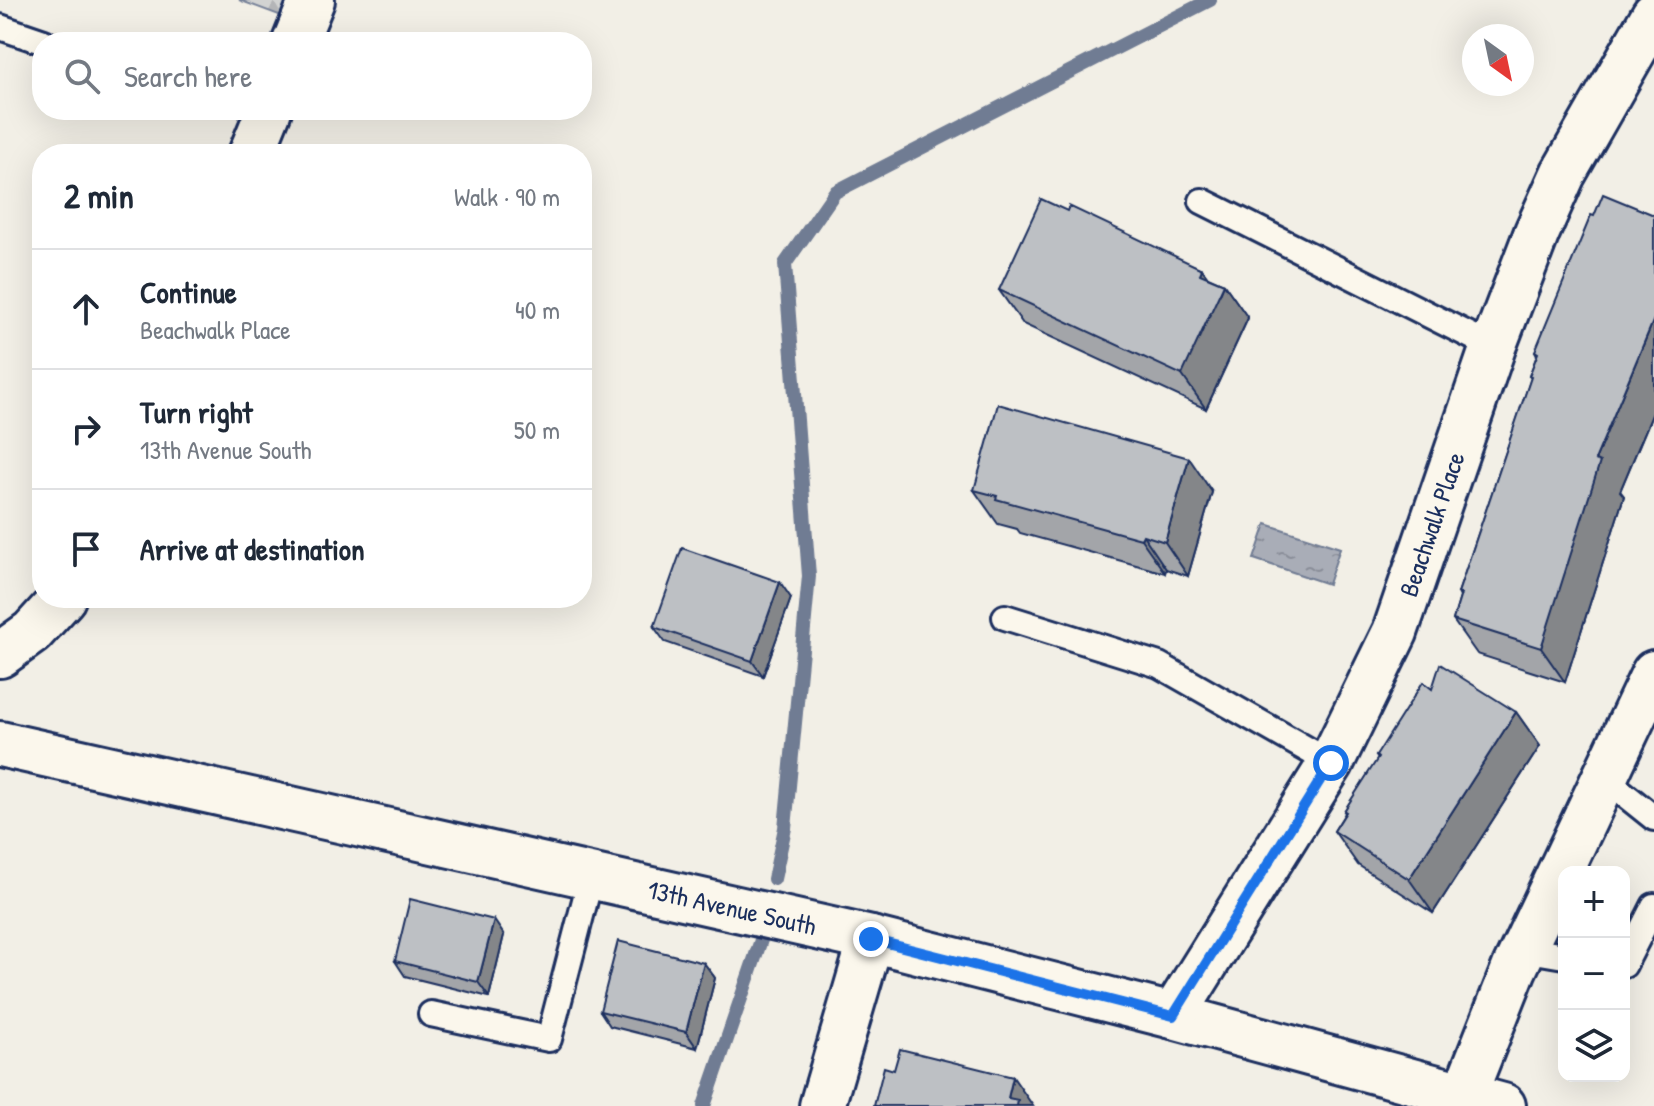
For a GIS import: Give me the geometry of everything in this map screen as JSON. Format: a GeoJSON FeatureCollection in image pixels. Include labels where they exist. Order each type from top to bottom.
{"type":"FeatureCollection","features":[{"type":"Feature","properties":{"kind":"street"},"geometry":{"type":"LineString","coordinates":[[299,32],[312,0]]}},
{"type":"Feature","properties":{"kind":"street","name":"Beachwalk Place"},"geometry":{"type":"LineString","coordinates":[[1173,1016],[1331,763],[1395,632],[1493,347],[1537,232],[1563,174],[1654,15]]}},
{"type":"Feature","properties":{"kind":"street"},"geometry":{"type":"LineString","coordinates":[[0,655],[32,632],[54,608]]}},
{"type":"Feature","properties":{"kind":"street"},"geometry":{"type":"LineString","coordinates":[[1484,1101],[1544,952],[1604,778],[1654,673]]}},
{"type":"Feature","properties":{"kind":"street","name":"13th Avenue South"},"geometry":{"type":"LineString","coordinates":[[0,744],[871,939],[1173,1016],[1484,1101]]}},
{"type":"Feature","properties":{"kind":"street"},"geometry":{"type":"LineString","coordinates":[[822,1106],[871,939]]}},
{"type":"Feature","properties":{"kind":"lane"},"geometry":{"type":"LineString","coordinates":[[0,27],[32,38]]}},
{"type":"Feature","properties":{"kind":"lane"},"geometry":{"type":"LineString","coordinates":[[1202,201],[1493,347]]}},
{"type":"Feature","properties":{"kind":"lane"},"geometry":{"type":"LineString","coordinates":[[1005,617],[1159,665],[1331,763]]}},
{"type":"Feature","properties":{"kind":"lane"},"geometry":{"type":"LineString","coordinates":[[1604,778],[1654,818]]}},
{"type":"Feature","properties":{"kind":"lane"},"geometry":{"type":"LineString","coordinates":[[431,1014],[549,1039],[591,877]]}},
{"type":"Feature","properties":{"kind":"lane"},"geometry":{"type":"LineString","coordinates":[[1630,953],[1654,906]]}},
{"type":"Feature","properties":{"kind":"green space"},"geometry":{"type":"Polygon","coordinates":[[[239,0],[312,0],[303,24],[239,0]]]}},
{"type":"Feature","properties":{"kind":"water"},"geometry":{"type":"Polygon","coordinates":[[[1266,524],[1340,548],[1328,584],[1254,559],[1266,524]]]}},
{"type":"Feature","properties":{"kind":"building"},"geometry":{"type":"Polygon","coordinates":[[[1603,194],[1654,215],[1654,319],[1595,460],[1600,462],[1541,648],[1453,620],[1461,594],[1458,593],[1531,377],[1538,353],[1535,351],[1591,215],[1594,216],[1603,194]]]}},
{"type":"Feature","properties":{"kind":"building"},"geometry":{"type":"Polygon","coordinates":[[[1041,199],[1067,211],[1069,206],[1202,269],[1200,274],[1224,284],[1182,375],[999,290],[1041,199]]]}},
{"type":"Feature","properties":{"kind":"building"},"geometry":{"type":"Polygon","coordinates":[[[998,404],[1189,458],[1165,542],[1143,535],[1141,539],[996,499],[997,496],[974,490],[998,404]]]}},
{"type":"Feature","properties":{"kind":"building"},"geometry":{"type":"Polygon","coordinates":[[[682,548],[780,582],[752,661],[654,627],[682,548]]]}},
{"type":"Feature","properties":{"kind":"building"},"geometry":{"type":"Polygon","coordinates":[[[1440,664],[1516,712],[1409,879],[1334,831],[1378,758],[1376,756],[1423,682],[1432,689],[1440,664]]]}},
{"type":"Feature","properties":{"kind":"building"},"geometry":{"type":"Polygon","coordinates":[[[410,899],[494,920],[478,982],[395,961],[410,899]]]}},
{"type":"Feature","properties":{"kind":"building"},"geometry":{"type":"Polygon","coordinates":[[[618,941],[704,963],[686,1032],[600,1011],[618,941]]]}},
{"type":"Feature","properties":{"kind":"building"},"geometry":{"type":"Polygon","coordinates":[[[900,1049],[1013,1077],[1008,1098],[1018,1100],[1017,1106],[874,1106],[884,1067],[894,1070],[900,1049]]]}},
{"type":"Feature","properties":{"kind":"waterway"},"geometry":{"type":"LineString","coordinates":[[774,879],[785,828],[809,576],[785,264],[835,192],[1210,0]]}},
{"type":"Feature","properties":{"kind":"waterway"},"geometry":{"type":"LineString","coordinates":[[704,1106],[761,940]]}},
{"type":"Feature","properties":{"kind":"route"},"geometry":{"type":"LineString","coordinates":[[871,939],[1173,1016],[1331,763]]}}]}
